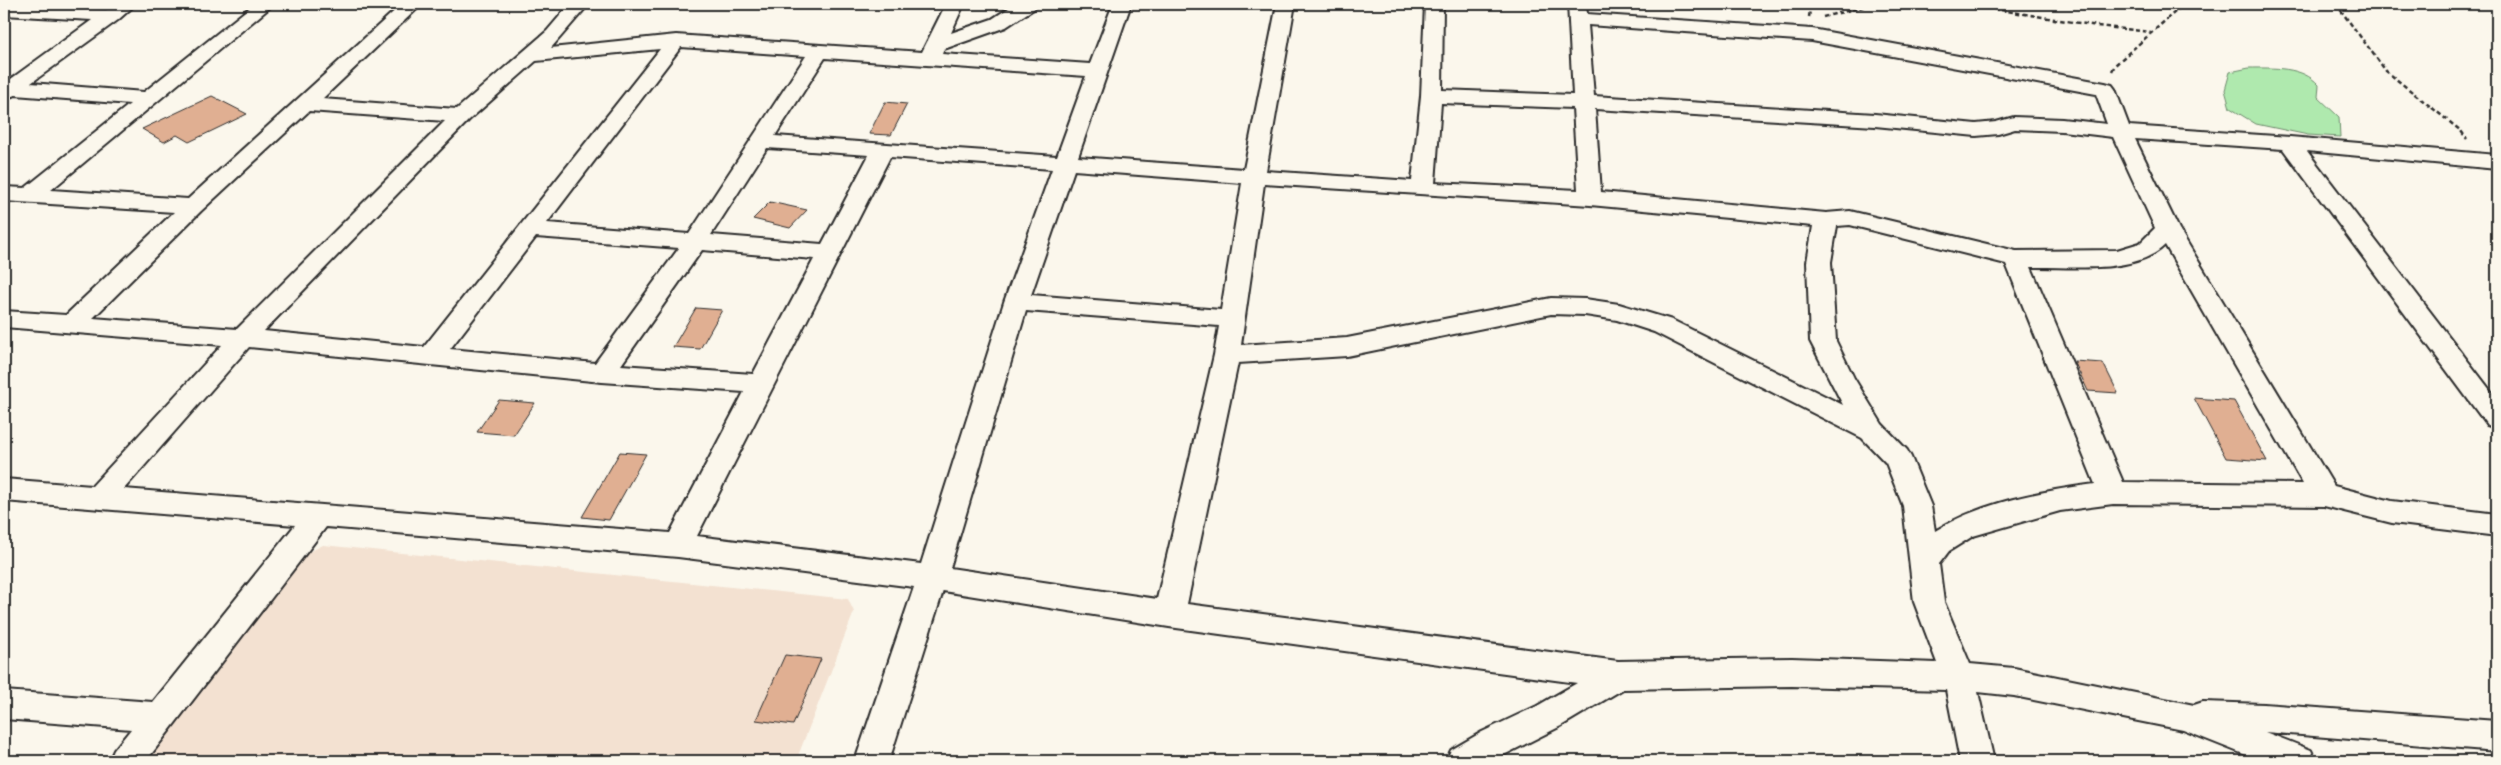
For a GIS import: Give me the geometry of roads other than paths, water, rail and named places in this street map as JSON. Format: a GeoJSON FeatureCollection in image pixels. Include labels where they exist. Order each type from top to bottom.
{"type":"FeatureCollection","features":[{"type":"Feature","properties":{"kind":"street"},"geometry":{"type":"LineString","coordinates":[[7,91],[127,4]]}},
{"type":"Feature","properties":{"kind":"street"},"geometry":{"type":"LineString","coordinates":[[31,195],[265,4]]}},
{"type":"Feature","properties":{"kind":"street"},"geometry":{"type":"LineString","coordinates":[[73,323],[193,206],[413,4]]}},
{"type":"Feature","properties":{"kind":"street"},"geometry":{"type":"LineString","coordinates":[[98,499],[243,338],[462,116],[554,35],[580,4]]}},
{"type":"Feature","properties":{"kind":"street"},"geometry":{"type":"LineString","coordinates":[[931,53],[955,4]]}},
{"type":"Feature","properties":{"kind":"street"},"geometry":{"type":"LineString","coordinates":[[931,53],[999,23],[1028,4]]}},
{"type":"Feature","properties":{"kind":"street"},"geometry":{"type":"LineString","coordinates":[[872,761],[932,577],[1016,302],[1122,4]]}},
{"type":"Feature","properties":{"kind":"street"},"geometry":{"type":"LineString","coordinates":[[1169,614],[1227,355],[1254,175],[1286,4]]}},
{"type":"Feature","properties":{"kind":"street"},"geometry":{"type":"LineString","coordinates":[[1422,189],[1431,96],[1434,4]]}},
{"type":"Feature","properties":{"kind":"street"},"geometry":{"type":"LineString","coordinates":[[4,9],[111,16]]}},
{"type":"Feature","properties":{"kind":"street"},"geometry":{"type":"LineString","coordinates":[[1590,198],[1578,11],[1812,35],[2105,89],[2121,132],[2167,229],[2324,495]]}},
{"type":"Feature","properties":{"kind":"street"},"geometry":{"type":"LineString","coordinates":[[530,56],[676,41],[819,52],[931,53],[1098,71]]}},
{"type":"Feature","properties":{"kind":"street"},"geometry":{"type":"LineString","coordinates":[[430,357],[676,41]]}},
{"type":"Feature","properties":{"kind":"street"},"geometry":{"type":"LineString","coordinates":[[602,373],[695,242],[819,52]]}},
{"type":"Feature","properties":{"kind":"street"},"geometry":{"type":"LineString","coordinates":[[7,91],[150,99]]}},
{"type":"Feature","properties":{"kind":"street"},"geometry":{"type":"LineString","coordinates":[[1431,96],[1584,102],[1875,120],[1976,130],[1998,128],[2014,123],[2062,125],[2121,132],[2290,143],[2493,166]]}},
{"type":"Feature","properties":{"kind":"street"},"geometry":{"type":"LineString","coordinates":[[304,104],[462,116]]}},
{"type":"Feature","properties":{"kind":"street"},"geometry":{"type":"LineString","coordinates":[[761,141],[1066,161],[1422,189],[1590,198],[1826,220],[1850,218],[2016,259],[2119,258],[2148,248],[2167,229]]}},
{"type":"Feature","properties":{"kind":"street"},"geometry":{"type":"LineString","coordinates":[[2290,143],[2497,418]]}},
{"type":"Feature","properties":{"kind":"street"},"geometry":{"type":"LineString","coordinates":[[678,544],[763,384],[828,252],[883,149]]}},
{"type":"Feature","properties":{"kind":"street"},"geometry":{"type":"LineString","coordinates":[[4,194],[193,206]]}},
{"type":"Feature","properties":{"kind":"street"},"geometry":{"type":"LineString","coordinates":[[1826,220],[1819,262],[1823,341],[1841,379],[1872,430],[1897,457],[1908,481],[1917,506],[1923,562],[1930,602],[1958,677],[1978,761]]}},
{"type":"Feature","properties":{"kind":"street"},"geometry":{"type":"LineString","coordinates":[[530,229],[828,252]]}},
{"type":"Feature","properties":{"kind":"street"},"geometry":{"type":"LineString","coordinates":[[2016,259],[2113,493]]}},
{"type":"Feature","properties":{"kind":"street"},"geometry":{"type":"LineString","coordinates":[[1016,302],[1232,319]]}},
{"type":"Feature","properties":{"kind":"street"},"geometry":{"type":"LineString","coordinates":[[1227,355],[1347,347],[1551,306],[1585,307],[1619,312],[1663,326],[1872,430]]}},
{"type":"Feature","properties":{"kind":"street"},"geometry":{"type":"LineString","coordinates":[[4,319],[243,338],[602,373],[763,384]]}},
{"type":"Feature","properties":{"kind":"street"},"geometry":{"type":"LineString","coordinates":[[4,490],[678,544],[932,577],[1169,614],[1618,675],[1792,672],[1958,677],[2014,682],[2184,716],[2264,718],[2497,736]]}},
{"type":"Feature","properties":{"kind":"street"},"geometry":{"type":"LineString","coordinates":[[1923,562],[1939,543],[1963,528],[2034,506],[2060,500],[2113,493],[2324,495],[2392,512],[2497,525]]}},
{"type":"Feature","properties":{"kind":"street"},"geometry":{"type":"LineString","coordinates":[[126,761],[319,515]]}},
{"type":"Feature","properties":{"kind":"street"},"geometry":{"type":"LineString","coordinates":[[1463,761],[1494,742],[1549,716],[1618,675]]}},
{"type":"Feature","properties":{"kind":"street"},"geometry":{"type":"LineString","coordinates":[[4,705],[161,717]]}},
{"type":"Feature","properties":{"kind":"street"},"geometry":{"type":"LineString","coordinates":[[2184,716],[2299,761]]}}]}
